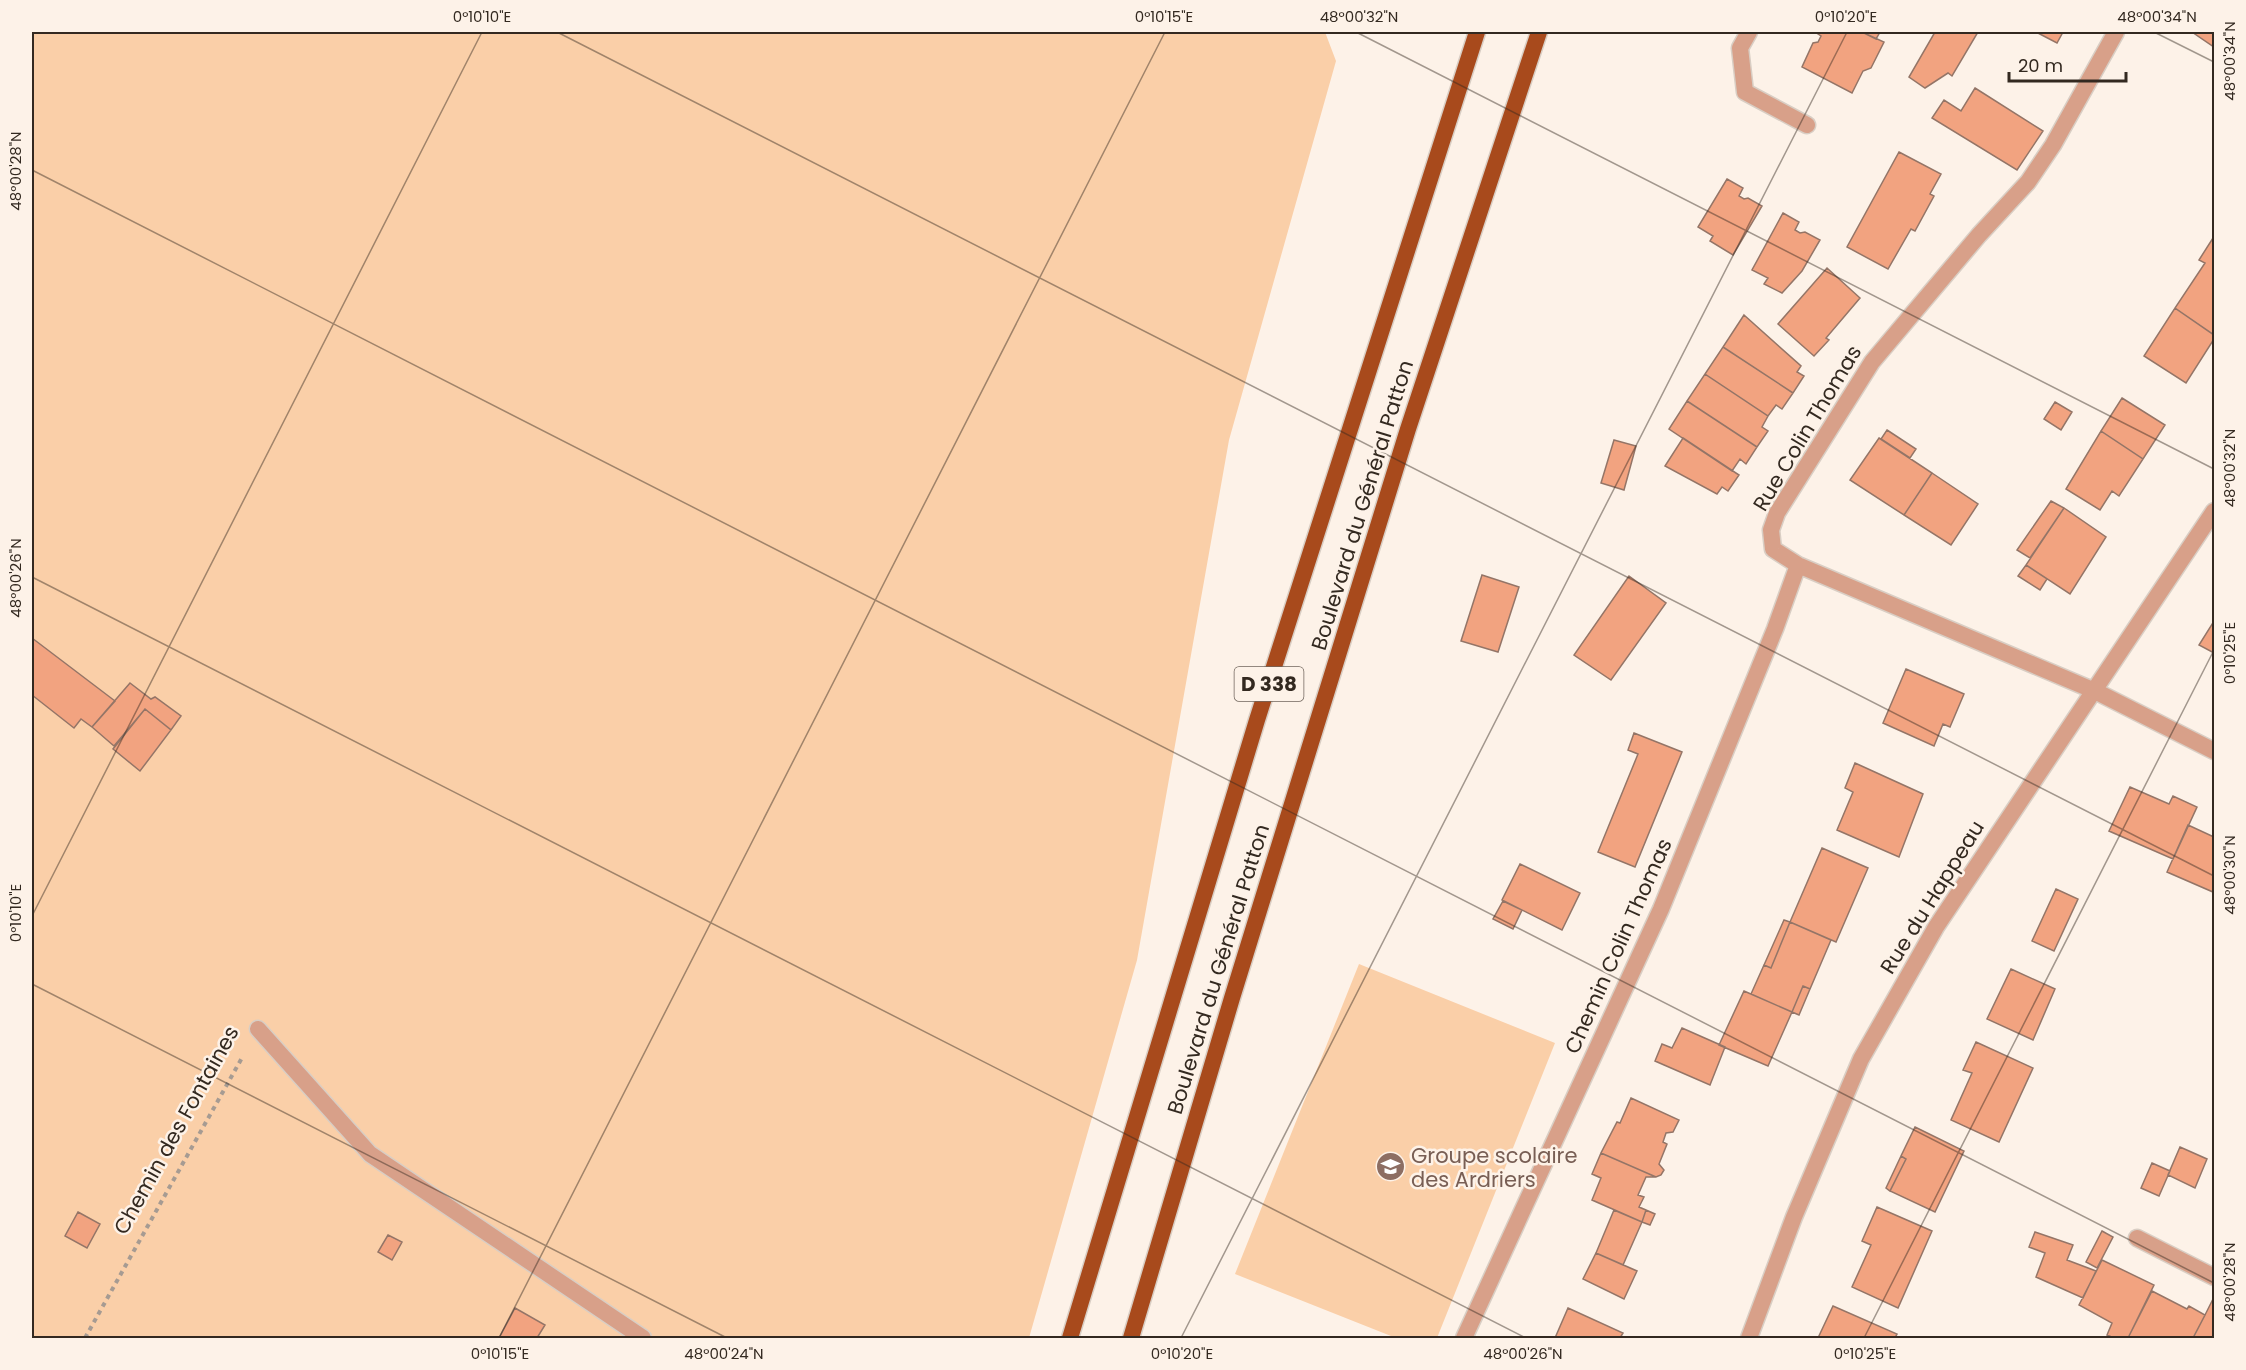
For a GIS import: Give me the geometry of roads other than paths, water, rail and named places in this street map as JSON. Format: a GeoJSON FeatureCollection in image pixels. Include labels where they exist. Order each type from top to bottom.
{"type":"FeatureCollection","features":[{"type":"Feature","properties":{"kind":"highway","name":"Boulevard du Général Patton"},"geometry":{"type":"LineString","coordinates":[[1070,1338],[1257,720],[1477,32]]}},
{"type":"Feature","properties":{"kind":"highway","name":"Boulevard du Général Patton"},"geometry":{"type":"LineString","coordinates":[[1131,1338],[1235,986],[1408,429],[1539,32]]}},
{"type":"Feature","properties":{"kind":"street"},"geometry":{"type":"LineString","coordinates":[[1749,32],[1740,48],[1745,92],[1807,125]]}},
{"type":"Feature","properties":{"kind":"street","name":"Rue Colin Thomas"},"geometry":{"type":"LineString","coordinates":[[2116,32],[2053,144],[2028,182],[1964,252],[1872,362],[1777,513],[1771,530],[1773,549],[1797,565],[2095,691],[2214,751]]}},
{"type":"Feature","properties":{"kind":"street","name":"Rue du Happeau"},"geometry":{"type":"LineString","coordinates":[[1749,1338],[1794,1217],[1861,1059],[1935,927],[2214,511]]}},
{"type":"Feature","properties":{"kind":"street","name":"Chemin Colin Thomas"},"geometry":{"type":"LineString","coordinates":[[1464,1338],[1661,909],[1775,629],[1797,565]]}},
{"type":"Feature","properties":{"kind":"street","name":"Chemin des Fontaines"},"geometry":{"type":"LineString","coordinates":[[258,1029],[370,1154],[643,1338]]}},
{"type":"Feature","properties":{"kind":"street"},"geometry":{"type":"LineString","coordinates":[[2137,1238],[2214,1277]]}},
{"type":"Feature","properties":{"kind":"place","name":"Groupe scolaire des Ardriers"},"geometry":{"type":"Point","coordinates":[1390,1167]}}]}
